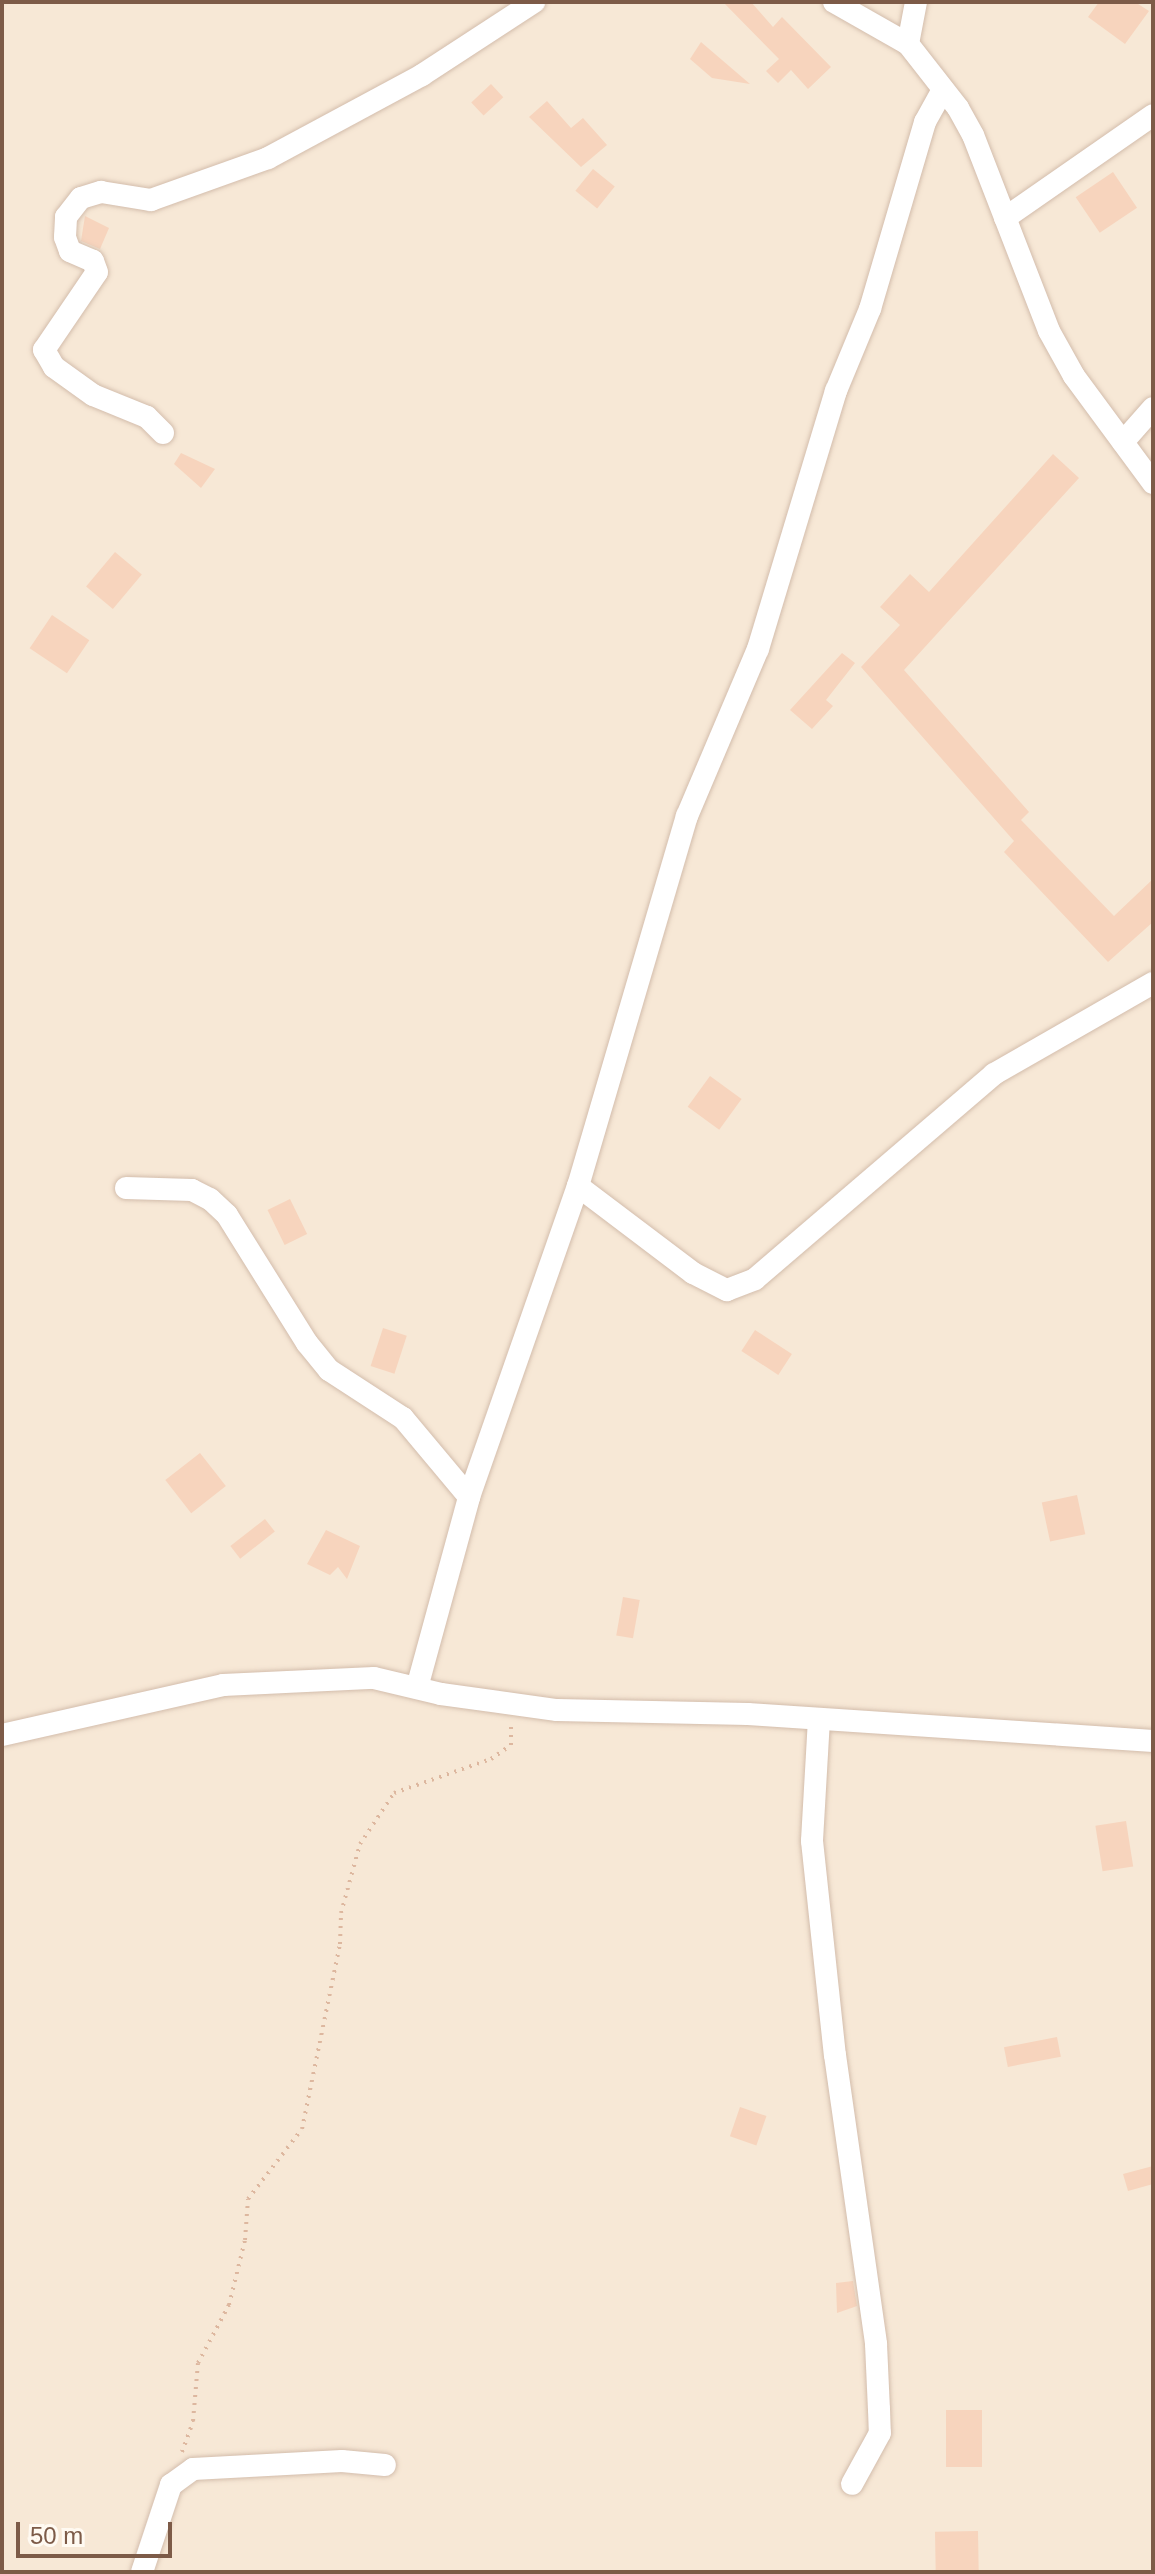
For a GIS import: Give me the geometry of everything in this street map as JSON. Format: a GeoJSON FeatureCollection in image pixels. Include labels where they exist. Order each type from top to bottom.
{"type":"FeatureCollection","features":[{"type":"Feature","properties":{"kind":"street"},"geometry":{"type":"LineString","coordinates":[[163,433],[147,417],[93,395],[54,367],[44,350],[97,272],[93,261],[70,251],[65,237],[66,217],[81,198],[101,192],[151,200],[268,158],[422,75],[534,2]]}},
{"type":"Feature","properties":{"kind":"street"},"geometry":{"type":"LineString","coordinates":[[834,2],[908,44],[973,135],[1049,331],[1074,376],[1153,483]]}},
{"type":"Feature","properties":{"kind":"street"},"geometry":{"type":"LineString","coordinates":[[908,44],[916,2]]}},
{"type":"Feature","properties":{"kind":"street"},"geometry":{"type":"LineString","coordinates":[[418,1684],[469,1497],[578,1186],[651,954],[687,816],[758,649],[836,391],[870,309],[925,122],[943,90]]}},
{"type":"Feature","properties":{"kind":"street"},"geometry":{"type":"LineString","coordinates":[[1005,218],[1153,115]]}},
{"type":"Feature","properties":{"kind":"street"},"geometry":{"type":"LineString","coordinates":[[1123,442],[1153,408]]}},
{"type":"Feature","properties":{"kind":"street"},"geometry":{"type":"LineString","coordinates":[[578,1186],[693,1273],[727,1290],[755,1279],[994,1074],[1153,983]]}},
{"type":"Feature","properties":{"kind":"street"},"geometry":{"type":"LineString","coordinates":[[126,1188],[192,1190],[210,1199],[227,1215],[307,1343],[329,1370],[403,1418],[469,1497]]}},
{"type":"Feature","properties":{"kind":"street"},"geometry":{"type":"LineString","coordinates":[[2,1735],[223,1685],[374,1678],[418,1684],[441,1694],[635,1715],[819,1719],[1153,1741]]}},
{"type":"Feature","properties":{"kind":"street"},"geometry":{"type":"LineString","coordinates":[[819,1719],[812,1841],[833,2040],[876,2344],[879,2409],[880,2433],[852,2484]]}},
{"type":"Feature","properties":{"kind":"street"},"geometry":{"type":"LineString","coordinates":[[142,2572],[171,2485],[193,2469],[342,2461],[385,2465]]}},
{"type":"Feature","properties":{"kind":"path"},"geometry":{"type":"LineString","coordinates":[[171,2485],[193,2421],[198,2363],[229,2305],[245,2240],[248,2199],[302,2129],[340,1944],[341,1913],[360,1844],[394,1793],[473,1769],[511,1745],[511,1703]]}},
{"type":"Feature","properties":{"kind":"shaded area"},"geometry":{"type":"Polygon","coordinates":[[[2,2],[1153,2],[1153,2572],[2,2572],[2,2]]]}},
{"type":"Feature","properties":{"kind":"building"},"geometry":{"type":"Polygon","coordinates":[[[723,2],[751,2],[773,27],[782,17],[831,67],[808,89],[791,70],[778,83],[766,71],[779,59],[723,2]]]}},
{"type":"Feature","properties":{"kind":"building"},"geometry":{"type":"Polygon","coordinates":[[[1099,2],[1135,2],[1149,11],[1125,44],[1088,17],[1099,2]]]}},
{"type":"Feature","properties":{"kind":"building"},"geometry":{"type":"Polygon","coordinates":[[[701,42],[750,84],[712,78],[690,59],[701,42]]]}},
{"type":"Feature","properties":{"kind":"building"},"geometry":{"type":"Polygon","coordinates":[[[491,84],[503,97],[484,116],[471,102],[491,84]]]}},
{"type":"Feature","properties":{"kind":"building"},"geometry":{"type":"Polygon","coordinates":[[[547,101],[571,128],[583,118],[607,145],[581,167],[529,117],[547,101]]]}},
{"type":"Feature","properties":{"kind":"building"},"geometry":{"type":"Polygon","coordinates":[[[593,169],[615,187],[597,208],[575,191],[593,169]]]}},
{"type":"Feature","properties":{"kind":"building"},"geometry":{"type":"Polygon","coordinates":[[[1113,172],[1137,208],[1100,233],[1076,197],[1113,172]]]}},
{"type":"Feature","properties":{"kind":"building"},"geometry":{"type":"Polygon","coordinates":[[[85,216],[109,228],[100,249],[81,241],[85,216]]]}},
{"type":"Feature","properties":{"kind":"building"},"geometry":{"type":"Polygon","coordinates":[[[181,453],[215,469],[201,488],[174,464],[181,453]]]}},
{"type":"Feature","properties":{"kind":"building"},"geometry":{"type":"Polygon","coordinates":[[[1053,454],[1079,478],[904,670],[1029,812],[1021,820],[1114,916],[1153,879],[1153,922],[1108,962],[1004,852],[1014,841],[861,667],[900,625],[880,607],[910,574],[929,592],[1053,454]]]}},
{"type":"Feature","properties":{"kind":"building"},"geometry":{"type":"Polygon","coordinates":[[[115,552],[142,574],[113,609],[86,586],[115,552]]]}},
{"type":"Feature","properties":{"kind":"building"},"geometry":{"type":"Polygon","coordinates":[[[52,615],[89,640],[67,673],[30,648],[52,615]]]}},
{"type":"Feature","properties":{"kind":"building"},"geometry":{"type":"Polygon","coordinates":[[[842,653],[855,663],[826,700],[833,706],[812,729],[790,710],[842,653]]]}},
{"type":"Feature","properties":{"kind":"building"},"geometry":{"type":"Polygon","coordinates":[[[710,1076],[742,1099],[719,1130],[688,1107],[710,1076]]]}},
{"type":"Feature","properties":{"kind":"building"},"geometry":{"type":"Polygon","coordinates":[[[290,1199],[307,1234],[285,1245],[268,1210],[290,1199]]]}},
{"type":"Feature","properties":{"kind":"building"},"geometry":{"type":"Polygon","coordinates":[[[383,1328],[407,1336],[394,1374],[371,1366],[383,1328]]]}},
{"type":"Feature","properties":{"kind":"building"},"geometry":{"type":"Polygon","coordinates":[[[755,1330],[792,1354],[778,1375],[741,1351],[755,1330]]]}},
{"type":"Feature","properties":{"kind":"building"},"geometry":{"type":"Polygon","coordinates":[[[200,1453],[226,1486],[191,1513],[165,1480],[200,1453]]]}},
{"type":"Feature","properties":{"kind":"building"},"geometry":{"type":"Polygon","coordinates":[[[1077,1495],[1085,1534],[1050,1542],[1042,1502],[1077,1495]]]}},
{"type":"Feature","properties":{"kind":"building"},"geometry":{"type":"Polygon","coordinates":[[[265,1519],[275,1532],[240,1559],[230,1546],[265,1519]]]}},
{"type":"Feature","properties":{"kind":"building"},"geometry":{"type":"Polygon","coordinates":[[[326,1530],[360,1546],[347,1579],[338,1567],[330,1575],[307,1564],[326,1530]]]}},
{"type":"Feature","properties":{"kind":"building"},"geometry":{"type":"Polygon","coordinates":[[[623,1597],[640,1600],[633,1638],[616,1635],[623,1597]]]}},
{"type":"Feature","properties":{"kind":"building"},"geometry":{"type":"Polygon","coordinates":[[[1126,1821],[1133,1866],[1103,1871],[1095,1826],[1126,1821]]]}},
{"type":"Feature","properties":{"kind":"building"},"geometry":{"type":"Polygon","coordinates":[[[1057,2037],[1061,2057],[1008,2067],[1004,2047],[1057,2037]]]}},
{"type":"Feature","properties":{"kind":"building"},"geometry":{"type":"Polygon","coordinates":[[[740,2107],[766,2116],[756,2145],[730,2136],[740,2107]]]}},
{"type":"Feature","properties":{"kind":"building"},"geometry":{"type":"Polygon","coordinates":[[[1153,2166],[1153,2184],[1128,2191],[1123,2174],[1153,2166]]]}},
{"type":"Feature","properties":{"kind":"building"},"geometry":{"type":"Polygon","coordinates":[[[853,2281],[857,2306],[837,2313],[836,2283],[853,2281]]]}},
{"type":"Feature","properties":{"kind":"building"},"geometry":{"type":"Polygon","coordinates":[[[946,2410],[982,2410],[982,2467],[946,2467],[946,2410]]]}},
{"type":"Feature","properties":{"kind":"building"},"geometry":{"type":"Polygon","coordinates":[[[978,2531],[979,2572],[936,2572],[935,2532],[978,2531]]]}}]}
